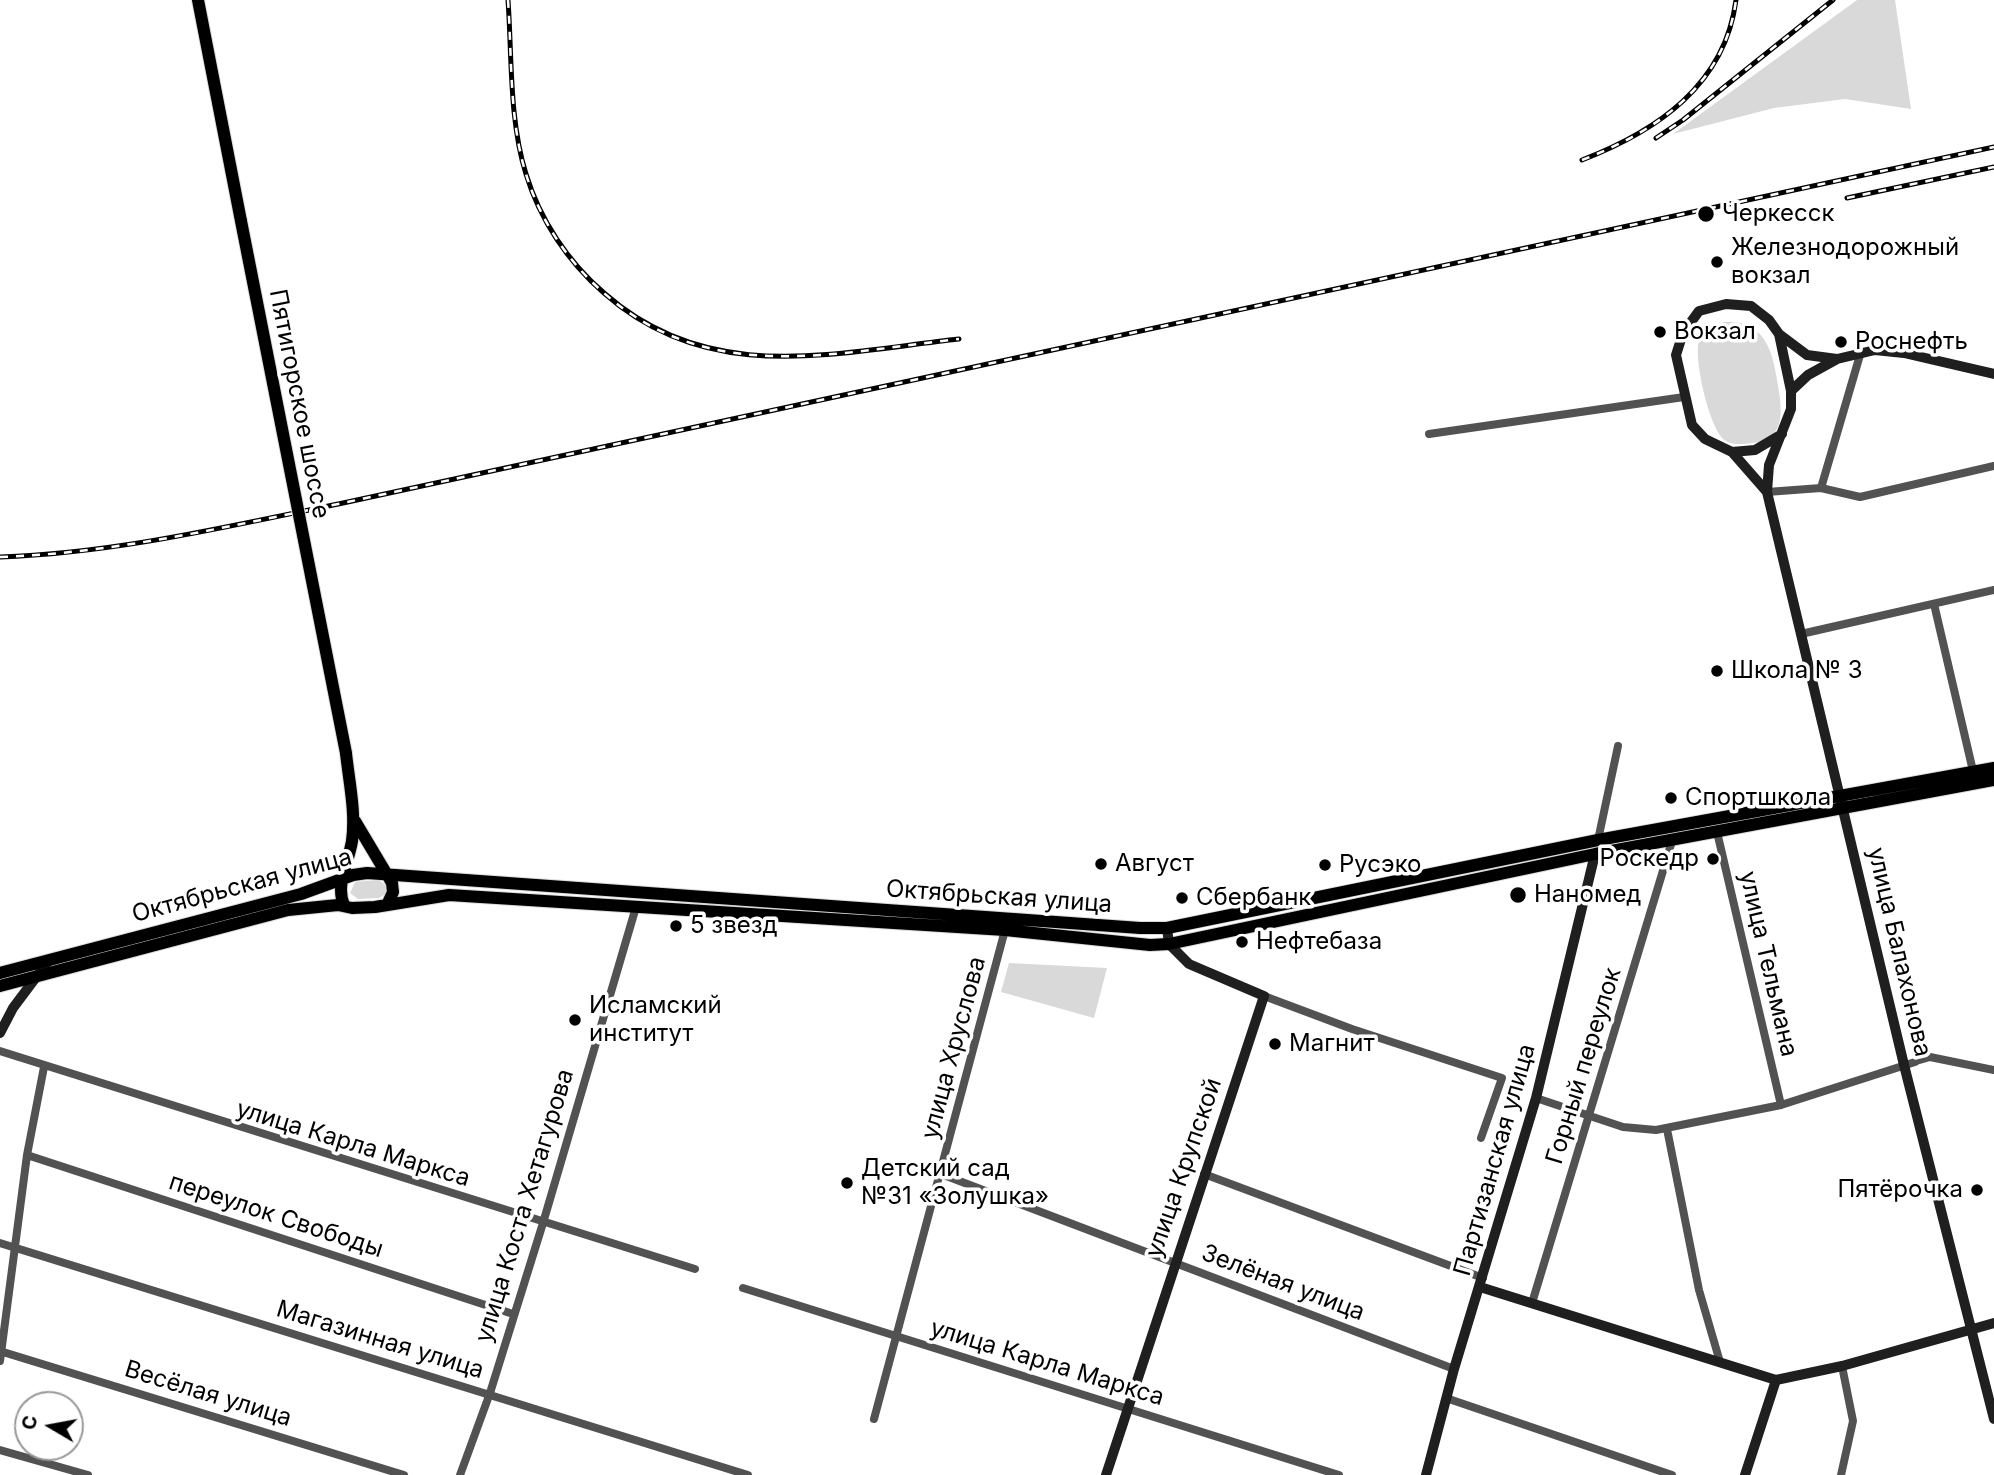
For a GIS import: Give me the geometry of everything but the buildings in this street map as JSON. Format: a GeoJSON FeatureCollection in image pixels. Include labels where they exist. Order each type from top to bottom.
{"type":"FeatureCollection","features":[{"type":"Feature","properties":{"kind":"main road","name":"Пятигорское шоссе"},"geometry":{"type":"LineString","coordinates":[[198,0],[346,753],[354,818],[340,891],[344,905]]}},
{"type":"Feature","properties":{"kind":"main road","name":"Октябрьская улица"},"geometry":{"type":"LineString","coordinates":[[0,973],[362,874],[1167,928],[1598,839],[1994,768]]}},
{"type":"Feature","properties":{"kind":"main road","name":"Октябрьская улица"},"geometry":{"type":"LineString","coordinates":[[0,986],[288,910],[344,905],[358,909],[449,895],[1005,930],[1150,945],[1169,944],[1595,854],[1994,780]]}},
{"type":"Feature","properties":{"kind":"main road","name":"Пятигорское шоссе"},"geometry":{"type":"LineString","coordinates":[[354,818],[393,887],[388,903]]}},
{"type":"Feature","properties":{"kind":"street","name":"улица Балахонова"},"geometry":{"type":"LineString","coordinates":[[1767,492],[1732,452],[1705,439],[1692,425],[1676,355],[1683,333],[1699,311],[1726,304],[1751,306],[1769,320],[1779,334],[1791,391],[1791,409],[1769,465],[1767,492],[1839,794],[1911,1062],[1994,1419]]}},
{"type":"Feature","properties":{"kind":"street"},"geometry":{"type":"LineString","coordinates":[[1779,334],[1807,355],[1837,359],[1875,350],[1904,353],[1994,374]]}},
{"type":"Feature","properties":{"kind":"street"},"geometry":{"type":"LineString","coordinates":[[1821,488],[1860,355]]}},
{"type":"Feature","properties":{"kind":"street"},"geometry":{"type":"LineString","coordinates":[[1791,391],[1808,375],[1837,359]]}},
{"type":"Feature","properties":{"kind":"street"},"geometry":{"type":"LineString","coordinates":[[1429,434],[1684,397]]}},
{"type":"Feature","properties":{"kind":"street"},"geometry":{"type":"LineString","coordinates":[[1732,452],[1755,450],[1782,434]]}},
{"type":"Feature","properties":{"kind":"street"},"geometry":{"type":"LineString","coordinates":[[1767,492],[1821,488],[1860,497],[1994,466]]}},
{"type":"Feature","properties":{"kind":"street"},"geometry":{"type":"LineString","coordinates":[[1801,634],[1994,590]]}},
{"type":"Feature","properties":{"kind":"street"},"geometry":{"type":"LineString","coordinates":[[1934,604],[1973,771]]}},
{"type":"Feature","properties":{"kind":"street"},"geometry":{"type":"LineString","coordinates":[[1598,839],[1618,746]]}},
{"type":"Feature","properties":{"kind":"street","name":"улица Тельмана"},"geometry":{"type":"LineString","coordinates":[[1717,832],[1781,1105]]}},
{"type":"Feature","properties":{"kind":"street","name":"Горный переулок"},"geometry":{"type":"LineString","coordinates":[[1532,1303],[1672,841]]}},
{"type":"Feature","properties":{"kind":"street","name":"Партизанская улица"},"geometry":{"type":"LineString","coordinates":[[1426,1475],[1454,1369],[1536,1098],[1595,854]]}},
{"type":"Feature","properties":{"kind":"street","name":"улица Коста Хетагурова"},"geometry":{"type":"LineString","coordinates":[[460,1475],[490,1393],[543,1223],[636,907]]}},
{"type":"Feature","properties":{"kind":"street"},"geometry":{"type":"LineString","coordinates":[[1167,928],[1169,944],[1199,970],[1352,1029],[1502,1078],[1481,1138]]}},
{"type":"Feature","properties":{"kind":"street","name":"улица Хруслова"},"geometry":{"type":"LineString","coordinates":[[874,1419],[1005,930]]}},
{"type":"Feature","properties":{"kind":"street"},"geometry":{"type":"LineString","coordinates":[[1,1026],[48,960]]}},
{"type":"Feature","properties":{"kind":"street","name":"улица Крупской"},"geometry":{"type":"LineString","coordinates":[[1106,1475],[1174,1262],[1264,996]]}},
{"type":"Feature","properties":{"kind":"street","name":"улица Карла Маркса"},"geometry":{"type":"LineString","coordinates":[[0,1051],[695,1269]]}},
{"type":"Feature","properties":{"kind":"street"},"geometry":{"type":"LineString","coordinates":[[1536,1098],[1623,1127],[1667,1129],[1781,1105],[1930,1057],[1994,1070]]}},
{"type":"Feature","properties":{"kind":"street"},"geometry":{"type":"LineString","coordinates":[[0,1361],[27,1155],[44,1067]]}},
{"type":"Feature","properties":{"kind":"street"},"geometry":{"type":"LineString","coordinates":[[1667,1129],[1699,1290],[1720,1362]]}},
{"type":"Feature","properties":{"kind":"street","name":"переулок Свободы"},"geometry":{"type":"LineString","coordinates":[[27,1155],[513,1314]]}},
{"type":"Feature","properties":{"kind":"street","name":"Зелёная улица"},"geometry":{"type":"LineString","coordinates":[[941,1174],[1454,1369]]}},
{"type":"Feature","properties":{"kind":"street"},"geometry":{"type":"LineString","coordinates":[[1204,1174],[1532,1303],[1776,1380],[1842,1366],[1994,1324]]}},
{"type":"Feature","properties":{"kind":"street","name":"Магазинная улица"},"geometry":{"type":"LineString","coordinates":[[0,1243],[748,1475]]}},
{"type":"Feature","properties":{"kind":"street","name":"улица Карла Маркса"},"geometry":{"type":"LineString","coordinates":[[743,1288],[1339,1475]]}},
{"type":"Feature","properties":{"kind":"street","name":"Весёлая улица"},"geometry":{"type":"LineString","coordinates":[[1,1351],[404,1475]]}},
{"type":"Feature","properties":{"kind":"street"},"geometry":{"type":"LineString","coordinates":[[1841,1475],[1853,1421],[1842,1366]]}},
{"type":"Feature","properties":{"kind":"street"},"geometry":{"type":"LineString","coordinates":[[1745,1475],[1776,1380]]}},
{"type":"Feature","properties":{"kind":"street"},"geometry":{"type":"LineString","coordinates":[[1446,1398],[1672,1475]]}},
{"type":"Feature","properties":{"kind":"street"},"geometry":{"type":"LineString","coordinates":[[0,1450],[88,1475]]}},
{"type":"Feature","properties":{"kind":"shaded area"},"geometry":{"type":"Polygon","coordinates":[[[1857,0],[1895,0],[1911,109],[1845,99],[1774,108],[1673,134],[1857,0]]]}},
{"type":"Feature","properties":{"kind":"shaded area"},"geometry":{"type":"Polygon","coordinates":[[[1723,322],[1747,325],[1756,330],[1768,346],[1775,368],[1781,408],[1778,426],[1768,439],[1746,444],[1730,443],[1720,435],[1714,424],[1704,394],[1698,350],[1699,341],[1705,331],[1723,322]]]}},
{"type":"Feature","properties":{"kind":"shaded area"},"geometry":{"type":"Polygon","coordinates":[[[379,880],[387,886],[387,893],[379,898],[358,899],[350,893],[355,882],[379,880]]]}},
{"type":"Feature","properties":{"kind":"shaded area"},"geometry":{"type":"Polygon","coordinates":[[[1009,963],[1107,968],[1094,1018],[1001,992],[1009,963]]]}},
{"type":"Feature","properties":{"kind":"railway"},"geometry":{"type":"LineString","coordinates":[[508,0],[514,110],[526,174],[547,224],[567,254],[604,293],[644,322],[686,341],[729,352],[773,356],[819,355],[959,339]]}},
{"type":"Feature","properties":{"kind":"railway"},"geometry":{"type":"LineString","coordinates":[[1582,160],[1636,135],[1683,101],[1718,57],[1729,30],[1736,0]]}},
{"type":"Feature","properties":{"kind":"railway"},"geometry":{"type":"LineString","coordinates":[[1656,138],[1683,120],[1833,0]]}},
{"type":"Feature","properties":{"kind":"railway"},"geometry":{"type":"LineString","coordinates":[[0,557],[87,550],[258,521],[1994,147]]}},
{"type":"Feature","properties":{"kind":"railway"},"geometry":{"type":"LineString","coordinates":[[1847,198],[1994,167]]}},
{"type":"Feature","properties":{"kind":"place","name":"Черкесск"},"geometry":{"type":"Point","coordinates":[1706,214]}},
{"type":"Feature","properties":{"kind":"place","name":"Железнодорожный вокзал"},"geometry":{"type":"Point","coordinates":[1717,262]}},
{"type":"Feature","properties":{"kind":"place","name":"Вокзал"},"geometry":{"type":"Point","coordinates":[1660,332]}},
{"type":"Feature","properties":{"kind":"place","name":"Роснефть"},"geometry":{"type":"Point","coordinates":[1841,342]}},
{"type":"Feature","properties":{"kind":"place","name":"Школа № 3"},"geometry":{"type":"Point","coordinates":[1717,671]}},
{"type":"Feature","properties":{"kind":"place","name":"Спортшкола"},"geometry":{"type":"Point","coordinates":[1671,798]}},
{"type":"Feature","properties":{"kind":"place","name":"Роскедр"},"geometry":{"type":"Point","coordinates":[1713,859]}},
{"type":"Feature","properties":{"kind":"place","name":"Август"},"geometry":{"type":"Point","coordinates":[1101,864]}},
{"type":"Feature","properties":{"kind":"place","name":"Русэко"},"geometry":{"type":"Point","coordinates":[1325,865]}},
{"type":"Feature","properties":{"kind":"place","name":"Наномед"},"geometry":{"type":"Point","coordinates":[1518,895]}},
{"type":"Feature","properties":{"kind":"place","name":"Сбербанк"},"geometry":{"type":"Point","coordinates":[1182,898]}},
{"type":"Feature","properties":{"kind":"place","name":"5 звезд"},"geometry":{"type":"Point","coordinates":[676,926]}},
{"type":"Feature","properties":{"kind":"place","name":"Нефтебаза"},"geometry":{"type":"Point","coordinates":[1242,942]}},
{"type":"Feature","properties":{"kind":"place","name":"Исламский институт"},"geometry":{"type":"Point","coordinates":[575,1020]}},
{"type":"Feature","properties":{"kind":"place","name":"Магнит"},"geometry":{"type":"Point","coordinates":[1275,1044]}},
{"type":"Feature","properties":{"kind":"place","name":"Детский сад №31 «Золушка»"},"geometry":{"type":"Point","coordinates":[847,1183]}},
{"type":"Feature","properties":{"kind":"place","name":"Пятёрочка"},"geometry":{"type":"Point","coordinates":[1977,1190]}}]}
